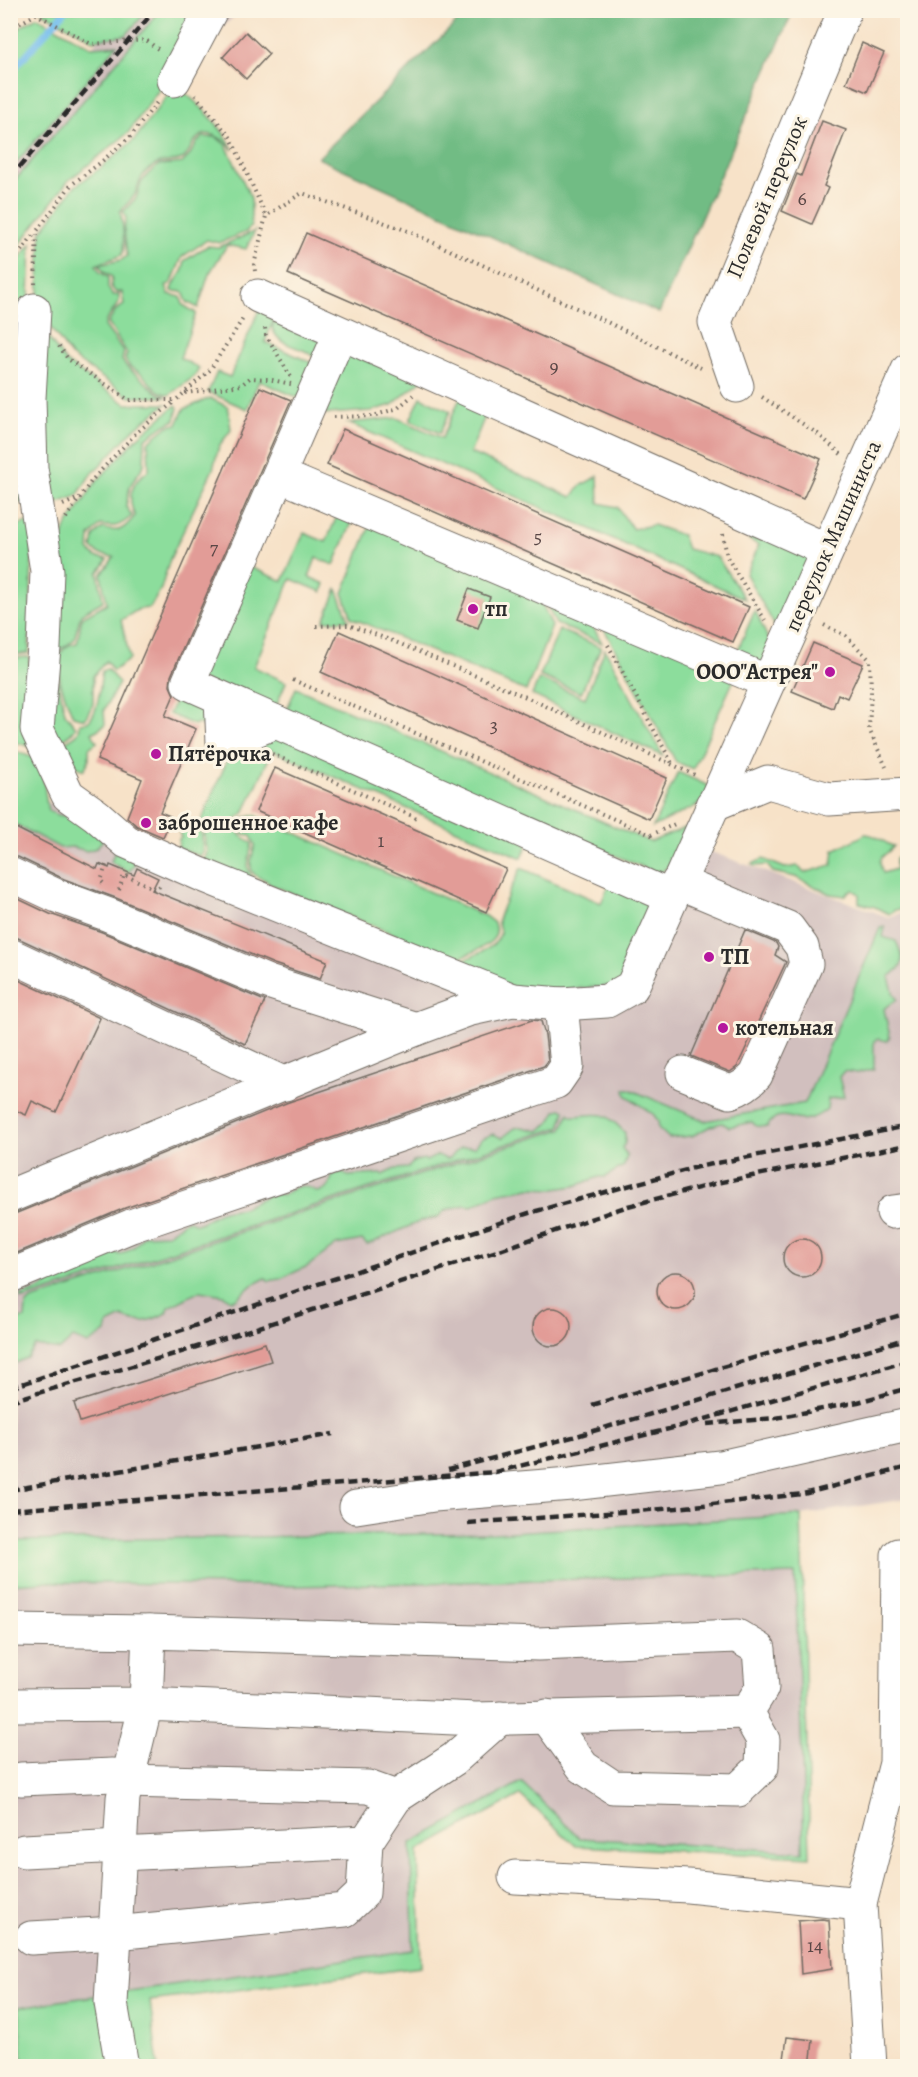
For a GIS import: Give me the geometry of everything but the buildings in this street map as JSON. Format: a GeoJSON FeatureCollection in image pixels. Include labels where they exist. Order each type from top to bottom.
{"type":"FeatureCollection","features":[{"type":"Feature","properties":{"kind":"street"},"geometry":{"type":"LineString","coordinates":[[177,73],[211,10]]}},
{"type":"Feature","properties":{"kind":"street","name":"Полевой переулок"},"geometry":{"type":"LineString","coordinates":[[737,386],[715,322],[845,10]]}},
{"type":"Feature","properties":{"kind":"street"},"geometry":{"type":"LineString","coordinates":[[258,296],[827,550]]}},
{"type":"Feature","properties":{"kind":"street"},"geometry":{"type":"LineString","coordinates":[[34,310],[29,398],[31,468],[47,571],[44,647],[37,729],[68,795],[96,815],[127,842],[200,874],[513,1000]]}},
{"type":"Feature","properties":{"kind":"street"},"geometry":{"type":"LineString","coordinates":[[340,334],[188,683],[674,890],[788,928],[802,947],[806,964],[756,1074],[739,1089],[730,1092],[683,1073]]}},
{"type":"Feature","properties":{"kind":"street","name":"переулок Машиниста"},"geometry":{"type":"LineString","coordinates":[[513,1000],[561,1004],[607,1001],[632,987],[908,370]]}},
{"type":"Feature","properties":{"kind":"street"},"geometry":{"type":"LineString","coordinates":[[279,475],[586,605],[775,667]]}},
{"type":"Feature","properties":{"kind":"street"},"geometry":{"type":"LineString","coordinates":[[221,699],[223,743],[276,722]]}},
{"type":"Feature","properties":{"kind":"street"},"geometry":{"type":"LineString","coordinates":[[741,741],[768,782]]}},
{"type":"Feature","properties":{"kind":"street"},"geometry":{"type":"LineString","coordinates":[[716,796],[768,782],[828,799],[904,794]]}},
{"type":"Feature","properties":{"kind":"street"},"geometry":{"type":"LineString","coordinates":[[10,874],[57,896],[102,912],[268,982],[416,1029]]}},
{"type":"Feature","properties":{"kind":"street"},"geometry":{"type":"LineString","coordinates":[[10,956],[285,1084]]}},
{"type":"Feature","properties":{"kind":"street"},"geometry":{"type":"LineString","coordinates":[[10,1196],[416,1029],[466,1010],[513,1000]]}},
{"type":"Feature","properties":{"kind":"street"},"geometry":{"type":"LineString","coordinates":[[10,1276],[131,1227],[556,1082],[567,1066],[561,1004]]}},
{"type":"Feature","properties":{"kind":"street"},"geometry":{"type":"LineString","coordinates":[[356,1507],[434,1496],[571,1484],[720,1467],[908,1425]]}},
{"type":"Feature","properties":{"kind":"street"},"geometry":{"type":"LineString","coordinates":[[870,2067],[860,1904],[896,1763],[898,1555]]}},
{"type":"Feature","properties":{"kind":"street"},"geometry":{"type":"LineString","coordinates":[[10,1630],[538,1644],[737,1636],[759,1649],[762,1688],[747,1712]]}},
{"type":"Feature","properties":{"kind":"street"},"geometry":{"type":"LineString","coordinates":[[122,2067],[111,2003],[123,1798],[146,1704],[149,1632]]}},
{"type":"Feature","properties":{"kind":"street"},"geometry":{"type":"LineString","coordinates":[[16,1705],[146,1704],[464,1718],[747,1712]]}},
{"type":"Feature","properties":{"kind":"street"},"geometry":{"type":"LineString","coordinates":[[546,1716],[583,1767],[613,1787],[738,1790],[762,1767],[763,1740],[747,1712]]}},
{"type":"Feature","properties":{"kind":"street"},"geometry":{"type":"LineString","coordinates":[[31,1938],[115,1933],[345,1910],[363,1893],[366,1842],[396,1797],[454,1759],[500,1718]]}},
{"type":"Feature","properties":{"kind":"street"},"geometry":{"type":"LineString","coordinates":[[21,1779],[113,1775],[127,1781],[368,1787],[396,1797]]}},
{"type":"Feature","properties":{"kind":"street"},"geometry":{"type":"LineString","coordinates":[[24,1851],[366,1842]]}},
{"type":"Feature","properties":{"kind":"street"},"geometry":{"type":"LineString","coordinates":[[514,1877],[688,1886],[860,1904]]}},
{"type":"Feature","properties":{"kind":"path"},"geometry":{"type":"LineString","coordinates":[[10,51],[17,25],[36,14],[91,44],[146,40],[231,138],[266,216],[254,265],[266,335],[297,386],[250,378],[241,386],[184,393]]}},
{"type":"Feature","properties":{"kind":"path"},"geometry":{"type":"LineString","coordinates":[[10,265],[71,184],[100,164],[131,136],[177,73]]}},
{"type":"Feature","properties":{"kind":"path"},"geometry":{"type":"LineString","coordinates":[[266,216],[302,193],[408,231],[607,322],[769,400],[818,434],[861,473]]}},
{"type":"Feature","properties":{"kind":"path"},"geometry":{"type":"LineString","coordinates":[[37,231],[34,310],[68,359],[129,400],[176,400]]}},
{"type":"Feature","properties":{"kind":"path"},"geometry":{"type":"LineString","coordinates":[[61,526],[92,480],[136,433],[210,370],[258,296]]}},
{"type":"Feature","properties":{"kind":"path"},"geometry":{"type":"LineString","coordinates":[[303,418],[373,416],[398,408],[435,376]]}},
{"type":"Feature","properties":{"kind":"path"},"geometry":{"type":"LineString","coordinates":[[716,501],[727,557],[758,609],[775,667]]}},
{"type":"Feature","properties":{"kind":"path"},"geometry":{"type":"LineString","coordinates":[[586,605],[673,765]]}},
{"type":"Feature","properties":{"kind":"path"},"geometry":{"type":"LineString","coordinates":[[799,613],[846,636],[870,660],[869,729],[882,760],[904,794]]}},
{"type":"Feature","properties":{"kind":"path"},"geometry":{"type":"LineString","coordinates":[[293,680],[651,835],[716,796],[673,765],[526,697],[349,625],[316,626]]}},
{"type":"Feature","properties":{"kind":"path"},"geometry":{"type":"LineString","coordinates":[[236,738],[426,822]]}},
{"type":"Feature","properties":{"kind":"path"},"geometry":{"type":"LineString","coordinates":[[102,912],[104,891],[102,881],[109,849],[120,836]]}},
{"type":"Feature","properties":{"kind":"path"},"geometry":{"type":"LineString","coordinates":[[102,912],[124,875],[156,889],[160,885],[170,885],[200,874]]}},
{"type":"Feature","properties":{"kind":"shaded area"},"geometry":{"type":"Polygon","coordinates":[[[123,11],[240,11],[11,216],[11,140],[123,11]]]}},
{"type":"Feature","properties":{"kind":"shaded area"},"geometry":{"type":"Polygon","coordinates":[[[10,786],[499,989],[706,850],[888,917],[907,911],[907,1499],[801,1515],[494,1533],[11,1541],[10,786]]]}},
{"type":"Feature","properties":{"kind":"shaded area"},"geometry":{"type":"Polygon","coordinates":[[[795,1574],[804,1852],[580,1838],[521,1782],[411,1843],[413,1950],[19,2007],[23,2066],[11,2066],[11,1584],[45,1582],[295,1586],[795,1574]]]}},
{"type":"Feature","properties":{"kind":"green space"},"geometry":{"type":"Polygon","coordinates":[[[469,10],[793,11],[659,313],[318,158],[469,10]]]}},
{"type":"Feature","properties":{"kind":"green space"},"geometry":{"type":"Polygon","coordinates":[[[40,11],[147,11],[126,35],[93,40],[40,11]]]}},
{"type":"Feature","properties":{"kind":"green space"},"geometry":{"type":"Polygon","coordinates":[[[160,11],[199,11],[168,77],[128,133],[68,181],[11,256],[11,185],[160,11]]]}},
{"type":"Feature","properties":{"kind":"green space"},"geometry":{"type":"Polygon","coordinates":[[[37,17],[91,47],[117,45],[11,169],[11,58],[20,27],[37,17]]]}},
{"type":"Feature","properties":{"kind":"green space"},"geometry":{"type":"Polygon","coordinates":[[[175,85],[208,114],[223,132],[233,150],[219,138],[209,134],[204,135],[194,142],[184,158],[157,164],[148,170],[142,177],[134,196],[120,212],[123,233],[122,255],[96,265],[100,272],[108,277],[108,288],[113,295],[119,295],[119,302],[105,326],[124,352],[122,360],[154,390],[167,397],[130,397],[71,356],[38,310],[41,232],[74,187],[135,139],[175,85]]]}},
{"type":"Feature","properties":{"kind":"green space"},"geometry":{"type":"Polygon","coordinates":[[[203,137],[216,137],[226,145],[251,198],[251,226],[246,232],[219,243],[207,240],[182,257],[172,282],[166,286],[169,294],[181,297],[183,305],[196,313],[180,358],[199,368],[195,376],[169,395],[155,388],[125,359],[127,353],[108,323],[116,310],[124,305],[122,292],[115,292],[111,286],[112,277],[99,265],[121,260],[127,256],[124,229],[126,218],[123,212],[136,198],[141,183],[148,174],[159,165],[182,163],[203,137]]]}},
{"type":"Feature","properties":{"kind":"green space"},"geometry":{"type":"Polygon","coordinates":[[[255,231],[246,249],[227,245],[209,274],[198,308],[187,302],[183,292],[172,291],[183,269],[184,261],[207,246],[219,247],[255,231]]]}},
{"type":"Feature","properties":{"kind":"green space"},"geometry":{"type":"Polygon","coordinates":[[[31,244],[25,398],[33,508],[11,498],[11,270],[31,244]]]}},
{"type":"Feature","properties":{"kind":"green space"},"geometry":{"type":"Polygon","coordinates":[[[262,303],[278,309],[265,342],[319,366],[304,400],[259,381],[247,409],[208,392],[217,372],[230,377],[262,303]]]}},
{"type":"Feature","properties":{"kind":"green space"},"geometry":{"type":"Polygon","coordinates":[[[276,320],[324,342],[321,361],[277,337],[272,327],[276,320]]]}},
{"type":"Feature","properties":{"kind":"green space"},"geometry":{"type":"Polygon","coordinates":[[[38,324],[66,362],[126,404],[166,404],[134,429],[89,477],[77,496],[42,509],[38,324]]]}},
{"type":"Feature","properties":{"kind":"green space"},"geometry":{"type":"Polygon","coordinates":[[[348,354],[423,379],[392,405],[371,411],[328,414],[316,410],[348,354]]]}},
{"type":"Feature","properties":{"kind":"green space"},"geometry":{"type":"Polygon","coordinates":[[[461,396],[488,409],[470,453],[572,497],[580,486],[598,476],[599,503],[617,507],[633,529],[653,525],[682,535],[687,549],[717,557],[745,599],[348,423],[397,418],[442,438],[461,396]]]}},
{"type":"Feature","properties":{"kind":"green space"},"geometry":{"type":"Polygon","coordinates":[[[421,397],[450,411],[440,433],[410,420],[421,397]]]}},
{"type":"Feature","properties":{"kind":"green space"},"geometry":{"type":"Polygon","coordinates":[[[210,398],[228,407],[231,430],[219,446],[213,469],[170,559],[161,589],[150,608],[139,609],[121,620],[130,659],[113,671],[106,661],[93,676],[93,704],[85,719],[73,716],[59,673],[60,656],[64,649],[77,643],[82,617],[107,603],[101,575],[114,557],[99,554],[92,548],[94,536],[103,528],[122,529],[135,516],[131,502],[132,490],[138,479],[149,470],[148,442],[168,426],[177,424],[184,409],[210,398]]]}},
{"type":"Feature","properties":{"kind":"green space"},"geometry":{"type":"Polygon","coordinates":[[[176,405],[178,408],[175,420],[145,439],[144,465],[130,486],[126,506],[132,516],[118,525],[101,525],[90,536],[89,550],[96,557],[108,559],[98,573],[103,601],[81,614],[74,640],[58,654],[51,573],[66,527],[96,482],[139,436],[176,405]]]}},
{"type":"Feature","properties":{"kind":"green space"},"geometry":{"type":"Polygon","coordinates":[[[339,511],[354,518],[334,565],[316,558],[309,577],[325,584],[322,592],[291,579],[254,667],[286,682],[273,713],[198,678],[247,566],[283,581],[304,533],[326,542],[339,511]]]}},
{"type":"Feature","properties":{"kind":"green space"},"geometry":{"type":"Polygon","coordinates":[[[33,520],[29,653],[14,655],[11,648],[12,628],[10,626],[10,528],[33,520]]]}},
{"type":"Feature","properties":{"kind":"green space"},"geometry":{"type":"Polygon","coordinates":[[[371,524],[538,595],[552,626],[526,691],[352,618],[343,593],[371,524]]]}},
{"type":"Feature","properties":{"kind":"green space"},"geometry":{"type":"Polygon","coordinates":[[[754,527],[819,555],[782,639],[746,574],[759,545],[749,540],[754,527]]]}},
{"type":"Feature","properties":{"kind":"green space"},"geometry":{"type":"Polygon","coordinates":[[[337,589],[349,620],[324,621],[337,589]]]}},
{"type":"Feature","properties":{"kind":"green space"},"geometry":{"type":"Polygon","coordinates":[[[542,595],[586,614],[602,643],[556,624],[542,595]]]}},
{"type":"Feature","properties":{"kind":"green space"},"geometry":{"type":"Polygon","coordinates":[[[755,610],[774,652],[764,675],[733,661],[755,610]]]}},
{"type":"Feature","properties":{"kind":"green space"},"geometry":{"type":"Polygon","coordinates":[[[595,612],[737,673],[693,769],[676,762],[595,612]]]}},
{"type":"Feature","properties":{"kind":"green space"},"geometry":{"type":"Polygon","coordinates":[[[559,630],[601,647],[581,693],[540,676],[559,630]]]}},
{"type":"Feature","properties":{"kind":"green space"},"geometry":{"type":"Polygon","coordinates":[[[605,649],[663,756],[532,695],[539,679],[585,698],[605,649]]]}},
{"type":"Feature","properties":{"kind":"green space"},"geometry":{"type":"Polygon","coordinates":[[[10,654],[12,658],[29,657],[32,747],[11,741],[10,654]]]}},
{"type":"Feature","properties":{"kind":"green space"},"geometry":{"type":"Polygon","coordinates":[[[107,669],[119,683],[104,710],[105,725],[92,733],[97,742],[89,748],[89,760],[84,770],[56,757],[62,744],[77,734],[80,723],[88,722],[92,717],[97,705],[102,671],[107,669]]]}},
{"type":"Feature","properties":{"kind":"green space"},"geometry":{"type":"Polygon","coordinates":[[[57,677],[65,713],[76,727],[68,736],[62,738],[49,737],[57,677]]]}},
{"type":"Feature","properties":{"kind":"green space"},"geometry":{"type":"Polygon","coordinates":[[[182,685],[211,698],[207,720],[203,726],[198,723],[194,725],[169,714],[182,685]]]}},
{"type":"Feature","properties":{"kind":"green space"},"geometry":{"type":"Polygon","coordinates":[[[296,688],[650,842],[690,826],[671,864],[659,874],[284,716],[296,688]]]}},
{"type":"Feature","properties":{"kind":"green space"},"geometry":{"type":"Polygon","coordinates":[[[276,727],[530,839],[522,858],[246,739],[276,727]]]}},
{"type":"Feature","properties":{"kind":"green space"},"geometry":{"type":"Polygon","coordinates":[[[235,742],[269,758],[244,813],[236,819],[234,824],[239,834],[252,843],[248,866],[253,879],[196,867],[206,856],[207,849],[205,831],[199,826],[235,742]]]}},
{"type":"Feature","properties":{"kind":"green space"},"geometry":{"type":"Polygon","coordinates":[[[10,749],[34,758],[42,771],[48,811],[77,818],[103,840],[96,848],[87,851],[72,847],[60,848],[11,822],[10,749]]]}},
{"type":"Feature","properties":{"kind":"green space"},"geometry":{"type":"Polygon","coordinates":[[[678,772],[713,788],[708,800],[653,827],[678,772]]]}},
{"type":"Feature","properties":{"kind":"green space"},"geometry":{"type":"Polygon","coordinates":[[[254,815],[485,916],[494,923],[496,933],[491,942],[456,959],[269,884],[253,873],[251,861],[255,845],[251,836],[242,833],[238,824],[244,818],[254,815]]]}},
{"type":"Feature","properties":{"kind":"green space"},"geometry":{"type":"Polygon","coordinates":[[[190,826],[202,834],[203,852],[200,856],[178,848],[181,837],[179,832],[184,827],[190,826]]]}},
{"type":"Feature","properties":{"kind":"green space"},"geometry":{"type":"Polygon","coordinates":[[[865,834],[894,846],[882,856],[880,862],[883,873],[896,869],[896,858],[906,853],[907,849],[907,908],[895,910],[889,914],[859,903],[859,894],[853,890],[845,896],[830,894],[795,877],[773,872],[767,865],[752,864],[763,859],[785,868],[798,866],[804,873],[832,865],[834,850],[865,834]]]}},
{"type":"Feature","properties":{"kind":"green space"},"geometry":{"type":"Polygon","coordinates":[[[116,848],[135,863],[128,873],[111,862],[116,848]]]}},
{"type":"Feature","properties":{"kind":"green space"},"geometry":{"type":"Polygon","coordinates":[[[521,868],[601,903],[613,876],[662,897],[623,985],[516,993],[458,962],[482,951],[498,939],[499,916],[521,868]]]}},
{"type":"Feature","properties":{"kind":"green space"},"geometry":{"type":"Polygon","coordinates":[[[885,927],[883,937],[896,941],[902,958],[899,969],[889,977],[897,999],[884,1009],[890,1037],[887,1041],[878,1039],[874,1041],[874,1069],[857,1073],[844,1071],[839,1077],[844,1097],[828,1099],[827,1109],[820,1114],[804,1120],[777,1117],[767,1127],[756,1126],[752,1122],[729,1127],[722,1123],[692,1136],[669,1138],[659,1129],[654,1115],[626,1095],[625,1089],[629,1089],[705,1121],[805,1103],[880,928],[885,927]]]}},
{"type":"Feature","properties":{"kind":"green space"},"geometry":{"type":"Polygon","coordinates":[[[560,1109],[565,1112],[560,1127],[24,1299],[20,1297],[44,1287],[48,1284],[51,1275],[110,1249],[120,1255],[134,1247],[144,1235],[168,1234],[187,1220],[197,1224],[223,1211],[242,1208],[273,1194],[283,1195],[300,1186],[318,1192],[328,1187],[332,1176],[342,1172],[348,1176],[382,1175],[395,1169],[408,1168],[413,1162],[424,1159],[426,1161],[438,1155],[446,1159],[450,1158],[460,1148],[475,1147],[481,1139],[493,1134],[502,1138],[515,1128],[522,1127],[539,1131],[560,1109]]]}},
{"type":"Feature","properties":{"kind":"green space"},"geometry":{"type":"Polygon","coordinates":[[[569,1113],[572,1116],[596,1114],[606,1116],[618,1125],[625,1133],[625,1143],[622,1148],[627,1155],[624,1166],[605,1177],[575,1186],[555,1189],[530,1188],[496,1194],[472,1206],[465,1205],[446,1210],[438,1217],[421,1221],[367,1245],[362,1240],[336,1245],[308,1266],[280,1279],[269,1281],[266,1278],[252,1285],[236,1299],[231,1300],[223,1295],[200,1291],[169,1307],[167,1313],[155,1318],[134,1321],[122,1317],[108,1324],[106,1332],[88,1344],[73,1338],[60,1350],[35,1346],[27,1358],[11,1365],[11,1320],[25,1318],[26,1305],[31,1300],[562,1129],[569,1113]]]}},
{"type":"Feature","properties":{"kind":"green space"},"geometry":{"type":"Polygon","coordinates":[[[801,1515],[810,1857],[576,1846],[520,1795],[418,1851],[421,1967],[150,2001],[158,2066],[23,2066],[19,2007],[413,1950],[411,1843],[521,1782],[580,1838],[803,1852],[803,1785],[795,1574],[295,1586],[45,1582],[11,1584],[11,1541],[494,1533],[801,1515]]]}},
{"type":"Feature","properties":{"kind":"waterway"},"geometry":{"type":"LineString","coordinates":[[10,73],[66,10]]}},
{"type":"Feature","properties":{"kind":"railway"},"geometry":{"type":"LineString","coordinates":[[10,178],[155,10]]}},
{"type":"Feature","properties":{"kind":"railway"},"geometry":{"type":"LineString","coordinates":[[10,1388],[529,1213],[697,1167],[908,1126]]}},
{"type":"Feature","properties":{"kind":"railway"},"geometry":{"type":"LineString","coordinates":[[10,1401],[178,1353],[497,1251],[628,1206],[722,1182],[908,1145]]}},
{"type":"Feature","properties":{"kind":"railway"},"geometry":{"type":"LineString","coordinates":[[592,1405],[908,1313]]}},
{"type":"Feature","properties":{"kind":"railway"},"geometry":{"type":"LineString","coordinates":[[448,1470],[580,1435],[908,1338]]}},
{"type":"Feature","properties":{"kind":"railway"},"geometry":{"type":"LineString","coordinates":[[10,1510],[495,1472],[677,1427],[908,1361]]}},
{"type":"Feature","properties":{"kind":"railway"},"geometry":{"type":"LineString","coordinates":[[707,1424],[776,1418],[858,1402],[908,1388]]}},
{"type":"Feature","properties":{"kind":"railway"},"geometry":{"type":"LineString","coordinates":[[10,1490],[333,1434]]}},
{"type":"Feature","properties":{"kind":"railway"},"geometry":{"type":"LineString","coordinates":[[468,1523],[677,1508],[803,1494],[908,1467]]}},
{"type":"Feature","properties":{"kind":"place","name":"тп"},"geometry":{"type":"Point","coordinates":[473,609]}},
{"type":"Feature","properties":{"kind":"place","name":"ООО\"Астрея\""},"geometry":{"type":"Point","coordinates":[830,672]}},
{"type":"Feature","properties":{"kind":"place","name":"Пятёрочка"},"geometry":{"type":"Point","coordinates":[156,754]}},
{"type":"Feature","properties":{"kind":"place","name":"заброшенное кафе"},"geometry":{"type":"Point","coordinates":[146,823]}},
{"type":"Feature","properties":{"kind":"place","name":"ТП"},"geometry":{"type":"Point","coordinates":[709,957]}},
{"type":"Feature","properties":{"kind":"place","name":"котельная"},"geometry":{"type":"Point","coordinates":[723,1028]}}]}
